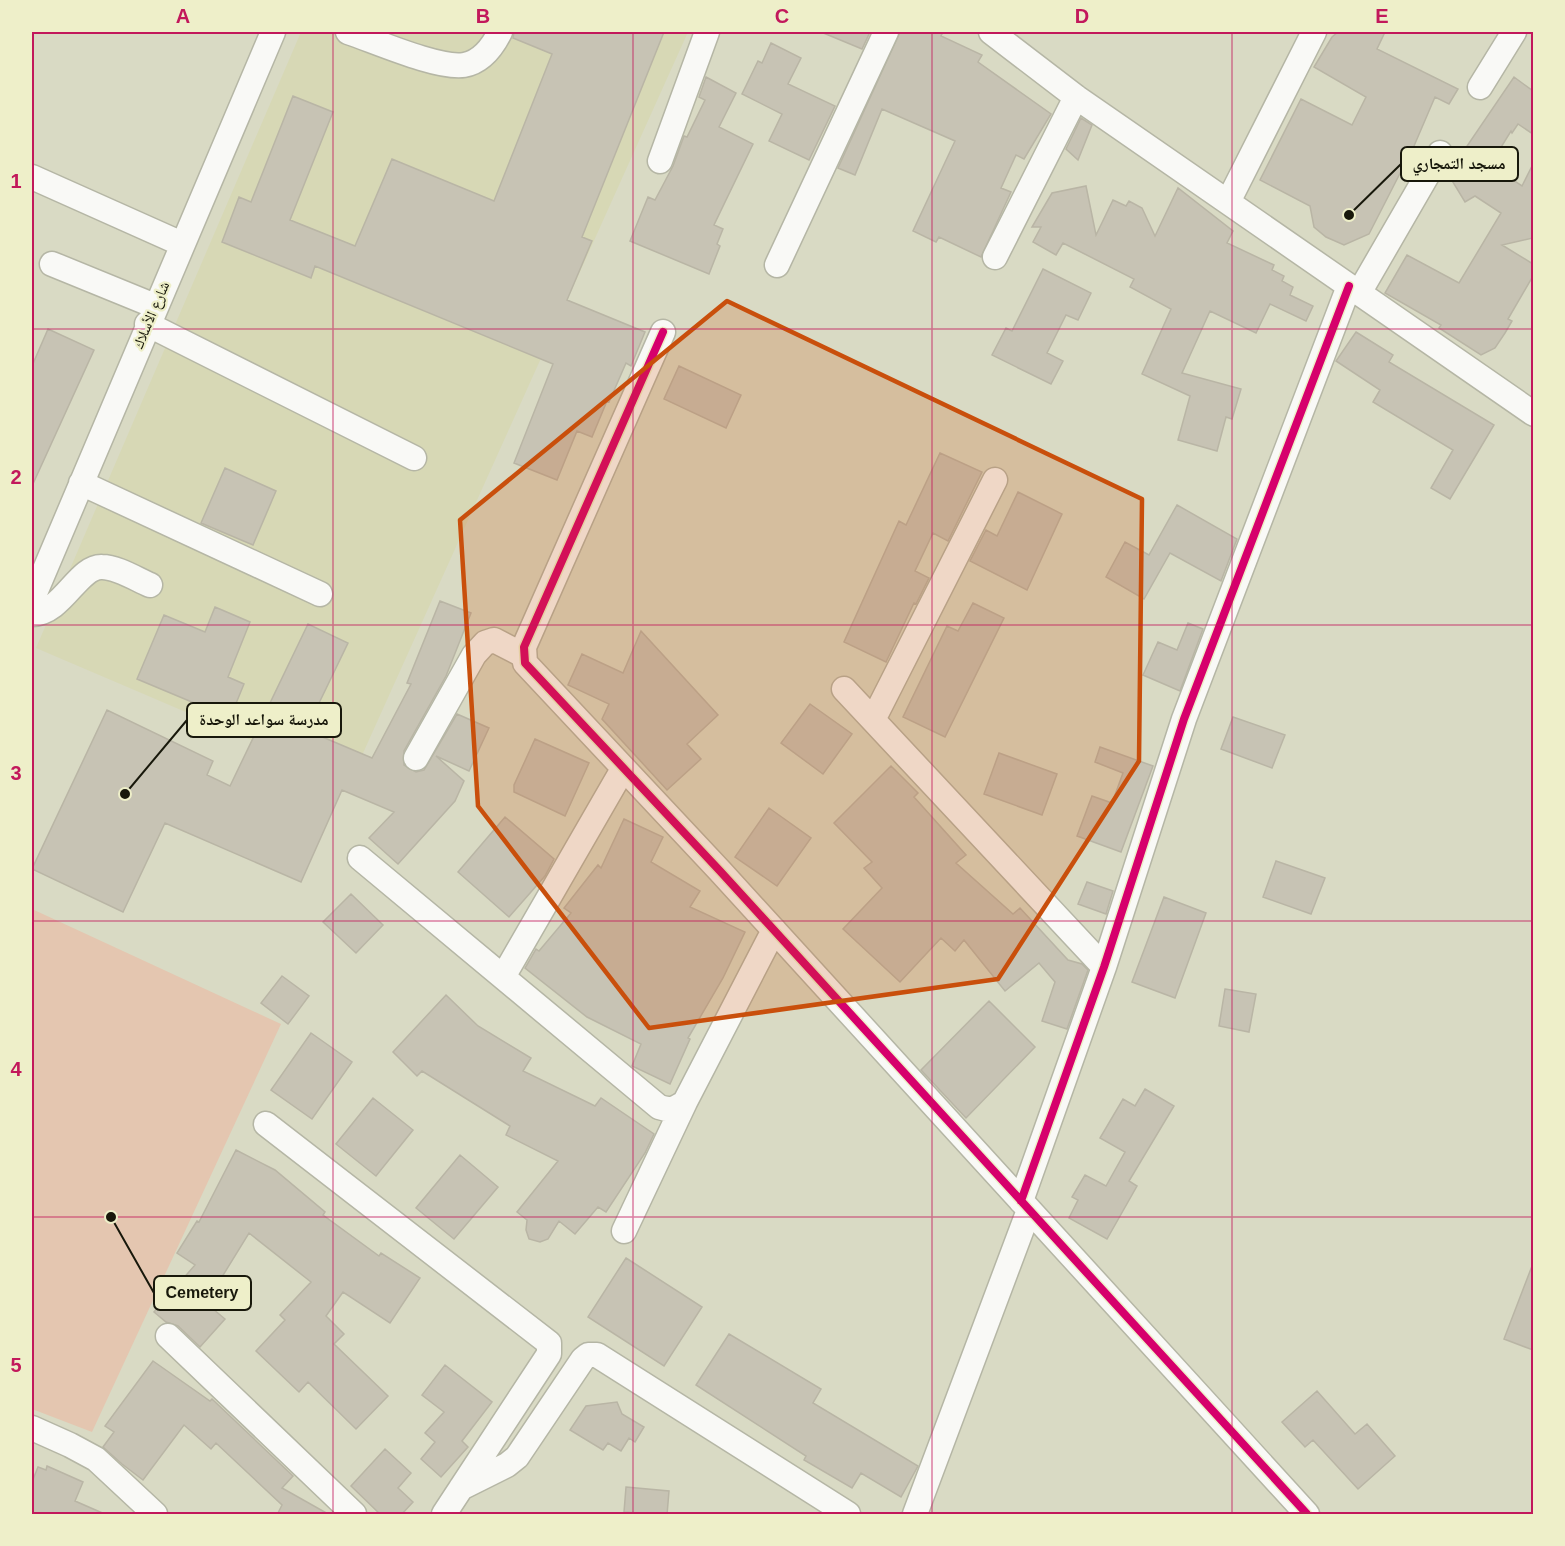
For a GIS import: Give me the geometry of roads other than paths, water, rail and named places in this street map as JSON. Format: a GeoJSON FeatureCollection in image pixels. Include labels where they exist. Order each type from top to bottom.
{"type":"FeatureCollection","features":[{"type":"Feature","properties":{"kind":"street","name":"شارع الأسلاك"},"geometry":{"type":"LineString","coordinates":[[34,586],[81,483],[273,32]]}},
{"type":"Feature","properties":{"kind":"street"},"geometry":{"type":"LineString","coordinates":[[348,32],[446,65],[466,65],[492,48],[500,32]]}},
{"type":"Feature","properties":{"kind":"street"},"geometry":{"type":"LineString","coordinates":[[660,161],[707,32]]}},
{"type":"Feature","properties":{"kind":"street"},"geometry":{"type":"LineString","coordinates":[[777,266],[886,32]]}},
{"type":"Feature","properties":{"kind":"street"},"geometry":{"type":"LineString","coordinates":[[993,32],[1076,97],[1533,414]]}},
{"type":"Feature","properties":{"kind":"street"},"geometry":{"type":"LineString","coordinates":[[1228,202],[1314,32]]}},
{"type":"Feature","properties":{"kind":"street"},"geometry":{"type":"LineString","coordinates":[[1480,87],[1514,32]]}},
{"type":"Feature","properties":{"kind":"street"},"geometry":{"type":"LineString","coordinates":[[995,257],[1076,97]]}},
{"type":"Feature","properties":{"kind":"street"},"geometry":{"type":"LineString","coordinates":[[915,1515],[1025,1206],[1184,719],[1354,290],[1440,153]]}},
{"type":"Feature","properties":{"kind":"street"},"geometry":{"type":"LineString","coordinates":[[32,177],[182,244]]}},
{"type":"Feature","properties":{"kind":"street"},"geometry":{"type":"LineString","coordinates":[[52,264],[151,315],[414,458]]}},
{"type":"Feature","properties":{"kind":"street"},"geometry":{"type":"LineString","coordinates":[[523,655],[663,332]]}},
{"type":"Feature","properties":{"kind":"street"},"geometry":{"type":"LineString","coordinates":[[873,720],[995,480]]}},
{"type":"Feature","properties":{"kind":"street"},"geometry":{"type":"LineString","coordinates":[[81,483],[320,594]]}},
{"type":"Feature","properties":{"kind":"street"},"geometry":{"type":"LineString","coordinates":[[32,614],[47,611],[95,567],[105,566],[150,585]]}},
{"type":"Feature","properties":{"kind":"street"},"geometry":{"type":"LineString","coordinates":[[416,758],[474,655],[485,643],[494,640],[523,655],[528,668],[774,930],[1307,1515]]}},
{"type":"Feature","properties":{"kind":"street"},"geometry":{"type":"LineString","coordinates":[[844,688],[1104,967]]}},
{"type":"Feature","properties":{"kind":"street"},"geometry":{"type":"LineString","coordinates":[[503,977],[623,769]]}},
{"type":"Feature","properties":{"kind":"street"},"geometry":{"type":"LineString","coordinates":[[360,858],[659,1107],[675,1109],[685,1102]]}},
{"type":"Feature","properties":{"kind":"street"},"geometry":{"type":"LineString","coordinates":[[624,1231],[685,1102],[774,930]]}},
{"type":"Feature","properties":{"kind":"street"},"geometry":{"type":"LineString","coordinates":[[266,1124],[549,1343],[549,1354],[444,1515]]}},
{"type":"Feature","properties":{"kind":"street"},"geometry":{"type":"LineString","coordinates":[[168,1336],[354,1515]]}},
{"type":"Feature","properties":{"kind":"street"},"geometry":{"type":"LineString","coordinates":[[461,1488],[507,1466],[516,1457],[583,1359],[588,1355],[597,1355],[848,1515]]}},
{"type":"Feature","properties":{"kind":"street"},"geometry":{"type":"LineString","coordinates":[[33,1432],[96,1459],[154,1514]]}},
{"type":"Feature","properties":{"kind":"place","name":"مسجد التمجاري"},"geometry":{"type":"Point","coordinates":[1349,215]}},
{"type":"Feature","properties":{"kind":"place","name":"مدرسة سواعد الوحدة"},"geometry":{"type":"Point","coordinates":[125,794]}},
{"type":"Feature","properties":{"kind":"place","name":"Cemetery"},"geometry":{"type":"Point","coordinates":[111,1217]}}]}
